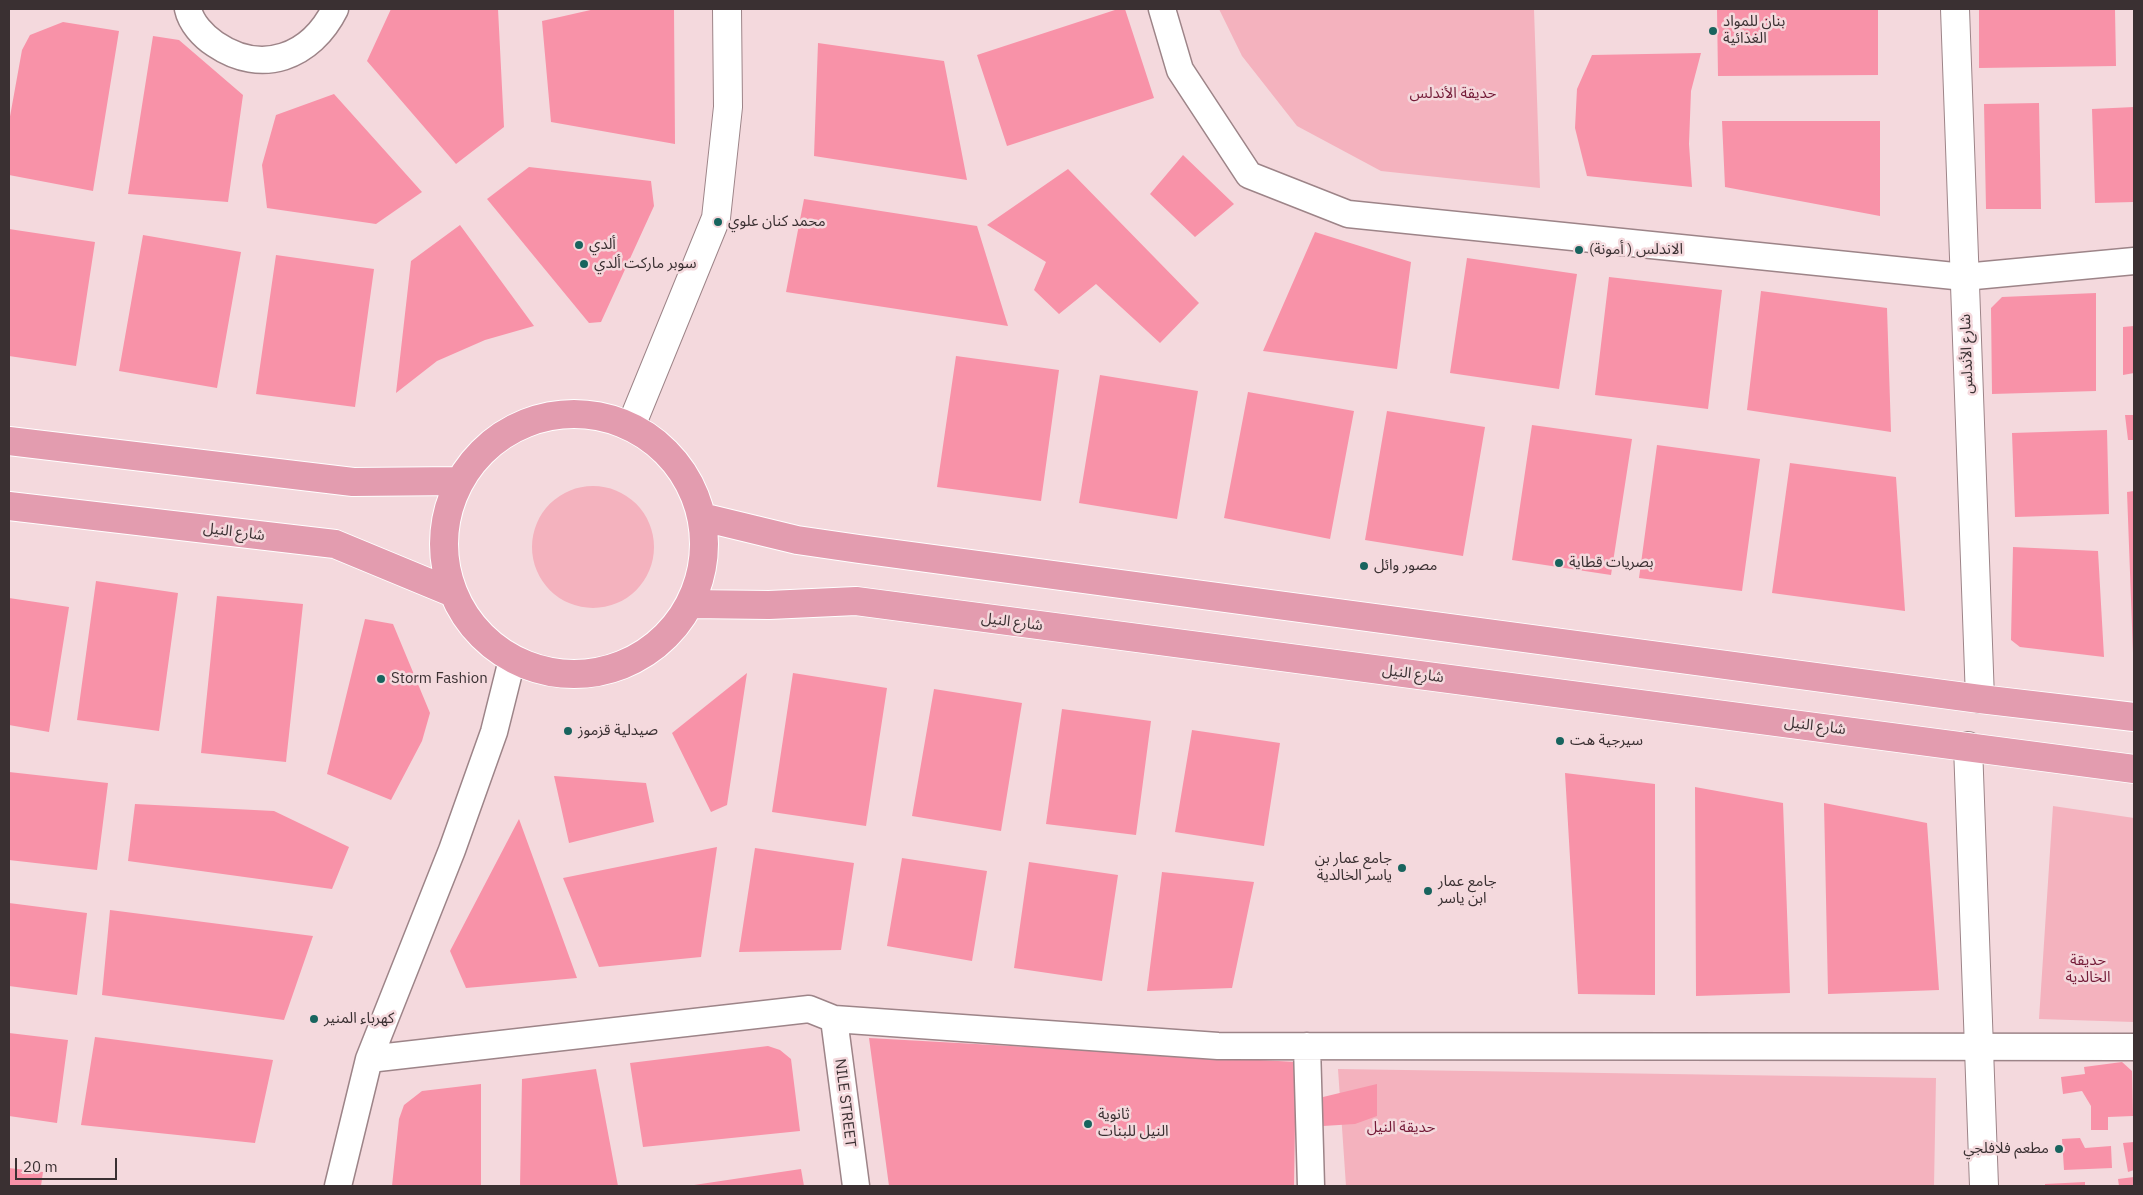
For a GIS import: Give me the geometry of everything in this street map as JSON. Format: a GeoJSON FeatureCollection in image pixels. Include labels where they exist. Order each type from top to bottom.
{"type":"FeatureCollection","features":[{"type":"Feature","properties":{"kind":"main road"},"geometry":{"type":"LineString","coordinates":[[588,414],[631,426],[649,437],[682,470],[702,517],[705,548],[702,572],[691,604],[651,650],[605,671],[558,674],[512,660],[483,639],[452,592],[443,547],[446,514],[459,481],[489,444],[527,422],[588,414]]}},
{"type":"Feature","properties":{"kind":"main road"},"geometry":{"type":"LineString","coordinates":[[9,441],[353,482],[459,481]]}},
{"type":"Feature","properties":{"kind":"main road","name":"شارع النيل"},"geometry":{"type":"LineString","coordinates":[[9,506],[334,544],[452,592]]}},
{"type":"Feature","properties":{"kind":"main road"},"geometry":{"type":"LineString","coordinates":[[702,517],[797,540],[859,549],[1980,699],[2134,717]]}},
{"type":"Feature","properties":{"kind":"main road","name":"شارع النيل"},"geometry":{"type":"LineString","coordinates":[[691,604],[769,605],[856,602],[2134,769]]}},
{"type":"Feature","properties":{"kind":"street"},"geometry":{"type":"LineString","coordinates":[[188,9],[205,38],[228,53],[249,60],[276,59],[293,54],[321,33],[336,9]]}},
{"type":"Feature","properties":{"kind":"street"},"geometry":{"type":"LineString","coordinates":[[631,426],[716,218],[728,108],[728,9]]}},
{"type":"Feature","properties":{"kind":"street"},"geometry":{"type":"LineString","coordinates":[[1162,9],[1180,70],[1249,175],[1348,214],[1964,277],[2134,261]]}},
{"type":"Feature","properties":{"kind":"street","name":"شارع الأندلس"},"geometry":{"type":"LineString","coordinates":[[1955,9],[1980,699]]}},
{"type":"Feature","properties":{"kind":"street"},"geometry":{"type":"LineString","coordinates":[[338,1186],[369,1059],[452,850],[494,732],[512,660]]}},
{"type":"Feature","properties":{"kind":"street"},"geometry":{"type":"LineString","coordinates":[[1968,746],[1984,1186]]}},
{"type":"Feature","properties":{"kind":"street"},"geometry":{"type":"LineString","coordinates":[[369,1059],[810,1009],[834,1019],[1218,1046],[2134,1047]]}},
{"type":"Feature","properties":{"kind":"street","name":"NILE STREET"},"geometry":{"type":"LineString","coordinates":[[834,1019],[856,1186]]}},
{"type":"Feature","properties":{"kind":"street"},"geometry":{"type":"LineString","coordinates":[[1307,1046],[1311,1186]]}},
{"type":"Feature","properties":{"kind":"green space","name":"حديقة الأندلس"},"geometry":{"type":"Polygon","coordinates":[[[1219,9],[1534,9],[1540,188],[1381,171],[1297,126],[1242,56],[1219,9]]]}},
{"type":"Feature","properties":{"kind":"green space"},"geometry":{"type":"Polygon","coordinates":[[[593,486],[616,491],[636,504],[649,524],[654,547],[649,570],[636,590],[616,603],[593,608],[570,603],[550,590],[537,570],[532,547],[537,524],[550,504],[570,491],[593,486]]]}},
{"type":"Feature","properties":{"kind":"green space","name":"حديقة الخالدية"},"geometry":{"type":"Polygon","coordinates":[[[2053,806],[2134,818],[2134,1022],[2039,1019],[2053,806]]]}},
{"type":"Feature","properties":{"kind":"green space","name":"حديقة النيل"},"geometry":{"type":"Polygon","coordinates":[[[1338,1069],[1936,1078],[1934,1186],[1346,1186],[1338,1069]]]}},
{"type":"Feature","properties":{"kind":"building"},"geometry":{"type":"Polygon","coordinates":[[[391,9],[498,9],[504,127],[456,164],[367,61],[391,9]]]}},
{"type":"Feature","properties":{"kind":"building"},"geometry":{"type":"Polygon","coordinates":[[[595,9],[674,9],[675,144],[551,122],[542,21],[595,9]]]}},
{"type":"Feature","properties":{"kind":"building"},"geometry":{"type":"Polygon","coordinates":[[[1118,9],[1125,9],[1154,98],[1007,146],[977,55],[1118,9]]]}},
{"type":"Feature","properties":{"kind":"building"},"geometry":{"type":"Polygon","coordinates":[[[1717,9],[1878,9],[1878,75],[1718,76],[1717,9]]]}},
{"type":"Feature","properties":{"kind":"building"},"geometry":{"type":"Polygon","coordinates":[[[1979,9],[2115,9],[2116,66],[1979,68],[1979,9]]]}},
{"type":"Feature","properties":{"kind":"building"},"geometry":{"type":"Polygon","coordinates":[[[63,22],[119,31],[93,191],[9,175],[9,122],[22,50],[30,35],[63,22]]]}},
{"type":"Feature","properties":{"kind":"building"},"geometry":{"type":"Polygon","coordinates":[[[153,36],[179,40],[243,95],[228,202],[128,194],[153,36]]]}},
{"type":"Feature","properties":{"kind":"building"},"geometry":{"type":"Polygon","coordinates":[[[818,43],[944,61],[967,180],[814,156],[818,43]]]}},
{"type":"Feature","properties":{"kind":"building"},"geometry":{"type":"Polygon","coordinates":[[[1701,53],[1691,91],[1689,144],[1692,187],[1587,176],[1575,128],[1577,89],[1592,55],[1701,53]]]}},
{"type":"Feature","properties":{"kind":"building"},"geometry":{"type":"Polygon","coordinates":[[[334,94],[422,192],[376,224],[267,208],[262,165],[276,115],[334,94]]]}},
{"type":"Feature","properties":{"kind":"building"},"geometry":{"type":"Polygon","coordinates":[[[2039,103],[2041,209],[1986,209],[1984,104],[2039,103]]]}},
{"type":"Feature","properties":{"kind":"building"},"geometry":{"type":"Polygon","coordinates":[[[2134,107],[2134,202],[2095,203],[2092,109],[2134,107]]]}},
{"type":"Feature","properties":{"kind":"building"},"geometry":{"type":"Polygon","coordinates":[[[1722,121],[1880,121],[1880,216],[1725,187],[1722,121]]]}},
{"type":"Feature","properties":{"kind":"building"},"geometry":{"type":"Polygon","coordinates":[[[1183,155],[1234,204],[1195,237],[1150,194],[1183,155]]]}},
{"type":"Feature","properties":{"kind":"building","name":"سوبر ماركت ألدي"},"geometry":{"type":"Polygon","coordinates":[[[529,167],[651,181],[654,206],[601,322],[589,323],[487,199],[529,167]]]}},
{"type":"Feature","properties":{"kind":"building"},"geometry":{"type":"Polygon","coordinates":[[[1068,169],[1199,303],[1160,343],[1096,284],[1059,314],[1034,290],[1046,262],[987,225],[1068,169]]]}},
{"type":"Feature","properties":{"kind":"building"},"geometry":{"type":"Polygon","coordinates":[[[804,199],[977,226],[1008,326],[786,292],[804,199]]]}},
{"type":"Feature","properties":{"kind":"building"},"geometry":{"type":"Polygon","coordinates":[[[460,225],[534,326],[485,340],[437,361],[396,393],[411,261],[460,225]]]}},
{"type":"Feature","properties":{"kind":"building"},"geometry":{"type":"Polygon","coordinates":[[[9,229],[95,242],[76,366],[9,356],[9,229]]]}},
{"type":"Feature","properties":{"kind":"building"},"geometry":{"type":"Polygon","coordinates":[[[1315,232],[1411,262],[1397,369],[1263,351],[1315,232]]]}},
{"type":"Feature","properties":{"kind":"building"},"geometry":{"type":"Polygon","coordinates":[[[143,235],[241,252],[217,388],[119,371],[143,235]]]}},
{"type":"Feature","properties":{"kind":"building"},"geometry":{"type":"Polygon","coordinates":[[[276,255],[374,269],[355,407],[256,394],[276,255]]]}},
{"type":"Feature","properties":{"kind":"building"},"geometry":{"type":"Polygon","coordinates":[[[1467,258],[1577,274],[1559,389],[1450,373],[1467,258]]]}},
{"type":"Feature","properties":{"kind":"building"},"geometry":{"type":"Polygon","coordinates":[[[1609,277],[1722,290],[1708,409],[1595,395],[1609,277]]]}},
{"type":"Feature","properties":{"kind":"building"},"geometry":{"type":"Polygon","coordinates":[[[1761,291],[1887,308],[1891,432],[1747,410],[1761,291]]]}},
{"type":"Feature","properties":{"kind":"building"},"geometry":{"type":"Polygon","coordinates":[[[2096,293],[2096,391],[1992,394],[1991,308],[2002,297],[2096,293]]]}},
{"type":"Feature","properties":{"kind":"building"},"geometry":{"type":"Polygon","coordinates":[[[2134,326],[2134,373],[2123,375],[2123,327],[2134,326]]]}},
{"type":"Feature","properties":{"kind":"building"},"geometry":{"type":"Polygon","coordinates":[[[956,356],[1059,370],[1041,501],[937,487],[956,356]]]}},
{"type":"Feature","properties":{"kind":"building"},"geometry":{"type":"Polygon","coordinates":[[[1100,375],[1198,391],[1177,519],[1079,503],[1100,375]]]}},
{"type":"Feature","properties":{"kind":"building"},"geometry":{"type":"Polygon","coordinates":[[[1248,392],[1354,411],[1330,539],[1224,518],[1248,392]]]}},
{"type":"Feature","properties":{"kind":"building"},"geometry":{"type":"Polygon","coordinates":[[[1387,411],[1485,427],[1463,556],[1365,540],[1387,411]]]}},
{"type":"Feature","properties":{"kind":"building"},"geometry":{"type":"Polygon","coordinates":[[[2125,415],[2134,415],[2134,440],[2128,440],[2125,415]]]}},
{"type":"Feature","properties":{"kind":"building"},"geometry":{"type":"Polygon","coordinates":[[[1532,425],[1632,439],[1611,575],[1512,560],[1532,425]]]}},
{"type":"Feature","properties":{"kind":"building"},"geometry":{"type":"Polygon","coordinates":[[[2107,430],[2109,514],[2015,517],[2012,433],[2107,430]]]}},
{"type":"Feature","properties":{"kind":"building"},"geometry":{"type":"Polygon","coordinates":[[[1657,445],[1760,459],[1742,591],[1639,578],[1657,445]]]}},
{"type":"Feature","properties":{"kind":"building"},"geometry":{"type":"Polygon","coordinates":[[[1790,463],[1896,477],[1905,611],[1772,593],[1790,463]]]}},
{"type":"Feature","properties":{"kind":"building"},"geometry":{"type":"Polygon","coordinates":[[[2134,491],[2134,653],[2133,653],[2127,492],[2134,491]]]}},
{"type":"Feature","properties":{"kind":"building"},"geometry":{"type":"Polygon","coordinates":[[[2013,547],[2098,551],[2104,657],[2020,647],[2011,640],[2013,547]]]}},
{"type":"Feature","properties":{"kind":"building"},"geometry":{"type":"Polygon","coordinates":[[[96,581],[178,593],[159,731],[77,720],[96,581]]]}},
{"type":"Feature","properties":{"kind":"building"},"geometry":{"type":"Polygon","coordinates":[[[217,596],[303,604],[286,762],[201,753],[217,596]]]}},
{"type":"Feature","properties":{"kind":"building"},"geometry":{"type":"Polygon","coordinates":[[[9,598],[69,607],[49,732],[9,725],[9,598]]]}},
{"type":"Feature","properties":{"kind":"building"},"geometry":{"type":"Polygon","coordinates":[[[365,619],[393,624],[430,713],[422,741],[391,800],[327,774],[365,619]]]}},
{"type":"Feature","properties":{"kind":"building"},"geometry":{"type":"Polygon","coordinates":[[[747,673],[727,805],[711,812],[672,733],[747,673]]]}},
{"type":"Feature","properties":{"kind":"building"},"geometry":{"type":"Polygon","coordinates":[[[793,673],[887,688],[866,826],[772,812],[793,673]]]}},
{"type":"Feature","properties":{"kind":"building"},"geometry":{"type":"Polygon","coordinates":[[[934,689],[1022,703],[1001,831],[912,816],[934,689]]]}},
{"type":"Feature","properties":{"kind":"building"},"geometry":{"type":"Polygon","coordinates":[[[1062,709],[1151,721],[1136,835],[1046,824],[1062,709]]]}},
{"type":"Feature","properties":{"kind":"building"},"geometry":{"type":"Polygon","coordinates":[[[1192,730],[1280,743],[1264,846],[1175,832],[1192,730]]]}},
{"type":"Feature","properties":{"kind":"building"},"geometry":{"type":"Polygon","coordinates":[[[9,772],[108,783],[97,870],[9,860],[9,772]]]}},
{"type":"Feature","properties":{"kind":"building"},"geometry":{"type":"Polygon","coordinates":[[[1565,773],[1655,784],[1655,995],[1578,994],[1565,773]]]}},
{"type":"Feature","properties":{"kind":"building"},"geometry":{"type":"Polygon","coordinates":[[[554,776],[646,783],[654,822],[569,843],[554,776]]]}},
{"type":"Feature","properties":{"kind":"building"},"geometry":{"type":"Polygon","coordinates":[[[1695,787],[1783,803],[1790,993],[1696,996],[1695,787]]]}},
{"type":"Feature","properties":{"kind":"building"},"geometry":{"type":"Polygon","coordinates":[[[1824,803],[1927,823],[1939,990],[1828,994],[1824,803]]]}},
{"type":"Feature","properties":{"kind":"building"},"geometry":{"type":"Polygon","coordinates":[[[135,804],[274,811],[349,847],[332,889],[128,861],[135,804]]]}},
{"type":"Feature","properties":{"kind":"building"},"geometry":{"type":"Polygon","coordinates":[[[519,819],[577,978],[466,988],[450,951],[519,819]]]}},
{"type":"Feature","properties":{"kind":"building"},"geometry":{"type":"Polygon","coordinates":[[[717,847],[701,957],[599,967],[563,878],[717,847]]]}},
{"type":"Feature","properties":{"kind":"building"},"geometry":{"type":"Polygon","coordinates":[[[755,848],[854,863],[841,950],[739,952],[755,848]]]}},
{"type":"Feature","properties":{"kind":"building"},"geometry":{"type":"Polygon","coordinates":[[[902,858],[987,871],[972,961],[887,946],[902,858]]]}},
{"type":"Feature","properties":{"kind":"building"},"geometry":{"type":"Polygon","coordinates":[[[1029,862],[1118,875],[1102,981],[1014,968],[1029,862]]]}},
{"type":"Feature","properties":{"kind":"building"},"geometry":{"type":"Polygon","coordinates":[[[1162,872],[1254,882],[1232,988],[1147,991],[1162,872]]]}},
{"type":"Feature","properties":{"kind":"building"},"geometry":{"type":"Polygon","coordinates":[[[9,903],[87,913],[77,995],[9,986],[9,903]]]}},
{"type":"Feature","properties":{"kind":"building"},"geometry":{"type":"Polygon","coordinates":[[[110,910],[313,936],[284,1020],[102,995],[110,910]]]}},
{"type":"Feature","properties":{"kind":"building"},"geometry":{"type":"Polygon","coordinates":[[[9,1033],[68,1040],[57,1123],[9,1116],[9,1033]]]}},
{"type":"Feature","properties":{"kind":"building"},"geometry":{"type":"Polygon","coordinates":[[[95,1037],[273,1060],[255,1143],[81,1125],[95,1037]]]}},
{"type":"Feature","properties":{"kind":"building","name":"ثانوية النيل للبنات"},"geometry":{"type":"Polygon","coordinates":[[[869,1038],[1296,1062],[1294,1186],[889,1186],[869,1038]]]}},
{"type":"Feature","properties":{"kind":"building"},"geometry":{"type":"Polygon","coordinates":[[[768,1046],[780,1050],[791,1059],[800,1131],[643,1147],[630,1063],[768,1046]]]}},
{"type":"Feature","properties":{"kind":"building"},"geometry":{"type":"Polygon","coordinates":[[[2122,1062],[2132,1071],[2133,1116],[2108,1117],[2108,1130],[2091,1130],[2091,1106],[2082,1091],[2063,1094],[2061,1077],[2085,1074],[2084,1067],[2122,1062]]]}},
{"type":"Feature","properties":{"kind":"building"},"geometry":{"type":"Polygon","coordinates":[[[596,1069],[618,1186],[520,1186],[522,1079],[596,1069]]]}},
{"type":"Feature","properties":{"kind":"building"},"geometry":{"type":"Polygon","coordinates":[[[481,1084],[481,1186],[392,1186],[399,1119],[404,1105],[422,1091],[481,1084]]]}},
{"type":"Feature","properties":{"kind":"building"},"geometry":{"type":"Polygon","coordinates":[[[1377,1084],[1377,1116],[1355,1124],[1323,1126],[1323,1097],[1377,1084]]]}},
{"type":"Feature","properties":{"kind":"building"},"geometry":{"type":"Polygon","coordinates":[[[2080,1138],[2085,1148],[2111,1146],[2112,1168],[2064,1170],[2062,1139],[2080,1138]]]}},
{"type":"Feature","properties":{"kind":"building"},"geometry":{"type":"Polygon","coordinates":[[[2134,1142],[2134,1170],[2128,1172],[2123,1143],[2134,1142]]]}},
{"type":"Feature","properties":{"kind":"building"},"geometry":{"type":"Polygon","coordinates":[[[9,1168],[43,1172],[41,1186],[9,1186],[9,1168]]]}},
{"type":"Feature","properties":{"kind":"building"},"geometry":{"type":"Polygon","coordinates":[[[801,1169],[804,1186],[694,1186],[694,1185],[801,1169]]]}},
{"type":"Feature","properties":{"kind":"building"},"geometry":{"type":"Polygon","coordinates":[[[2134,1177],[2134,1186],[2119,1186],[2118,1179],[2134,1177]]]}},
{"type":"Feature","properties":{"kind":"building"},"geometry":{"type":"Polygon","coordinates":[[[2085,1182],[2085,1186],[2045,1186],[2045,1184],[2085,1182]]]}},
{"type":"Feature","properties":{"kind":"place","name":"بنان للمواد الغذائية"},"geometry":{"type":"Point","coordinates":[1713,31]}},
{"type":"Feature","properties":{"kind":"place","name":"محمد كنان علوي"},"geometry":{"type":"Point","coordinates":[718,222]}},
{"type":"Feature","properties":{"kind":"place","name":"ألدي"},"geometry":{"type":"Point","coordinates":[579,245]}},
{"type":"Feature","properties":{"kind":"place","name":"الاندلس ( أمونة)"},"geometry":{"type":"Point","coordinates":[1579,250]}},
{"type":"Feature","properties":{"kind":"place","name":"سوبر ماركت ألدي"},"geometry":{"type":"Point","coordinates":[584,264]}},
{"type":"Feature","properties":{"kind":"place","name":"بصريات قطاية"},"geometry":{"type":"Point","coordinates":[1559,563]}},
{"type":"Feature","properties":{"kind":"place","name":"مصور وائل"},"geometry":{"type":"Point","coordinates":[1364,566]}},
{"type":"Feature","properties":{"kind":"place","name":"Storm Fashion"},"geometry":{"type":"Point","coordinates":[381,679]}},
{"type":"Feature","properties":{"kind":"place","name":"صيدلية قزموز"},"geometry":{"type":"Point","coordinates":[568,731]}},
{"type":"Feature","properties":{"kind":"place","name":"سيرجية هت"},"geometry":{"type":"Point","coordinates":[1560,741]}},
{"type":"Feature","properties":{"kind":"place","name":"جامع عمار بن ياسر الخالدية"},"geometry":{"type":"Point","coordinates":[1402,868]}},
{"type":"Feature","properties":{"kind":"place","name":"جامع عمار ابن ياسر"},"geometry":{"type":"Point","coordinates":[1428,891]}},
{"type":"Feature","properties":{"kind":"place","name":"كهرباء المنير"},"geometry":{"type":"Point","coordinates":[314,1019]}},
{"type":"Feature","properties":{"kind":"place","name":"ثانوية النيل للبنات"},"geometry":{"type":"Point","coordinates":[1088,1124]}},
{"type":"Feature","properties":{"kind":"place","name":"مطعم فلافلجي"},"geometry":{"type":"Point","coordinates":[2059,1149]}}]}
